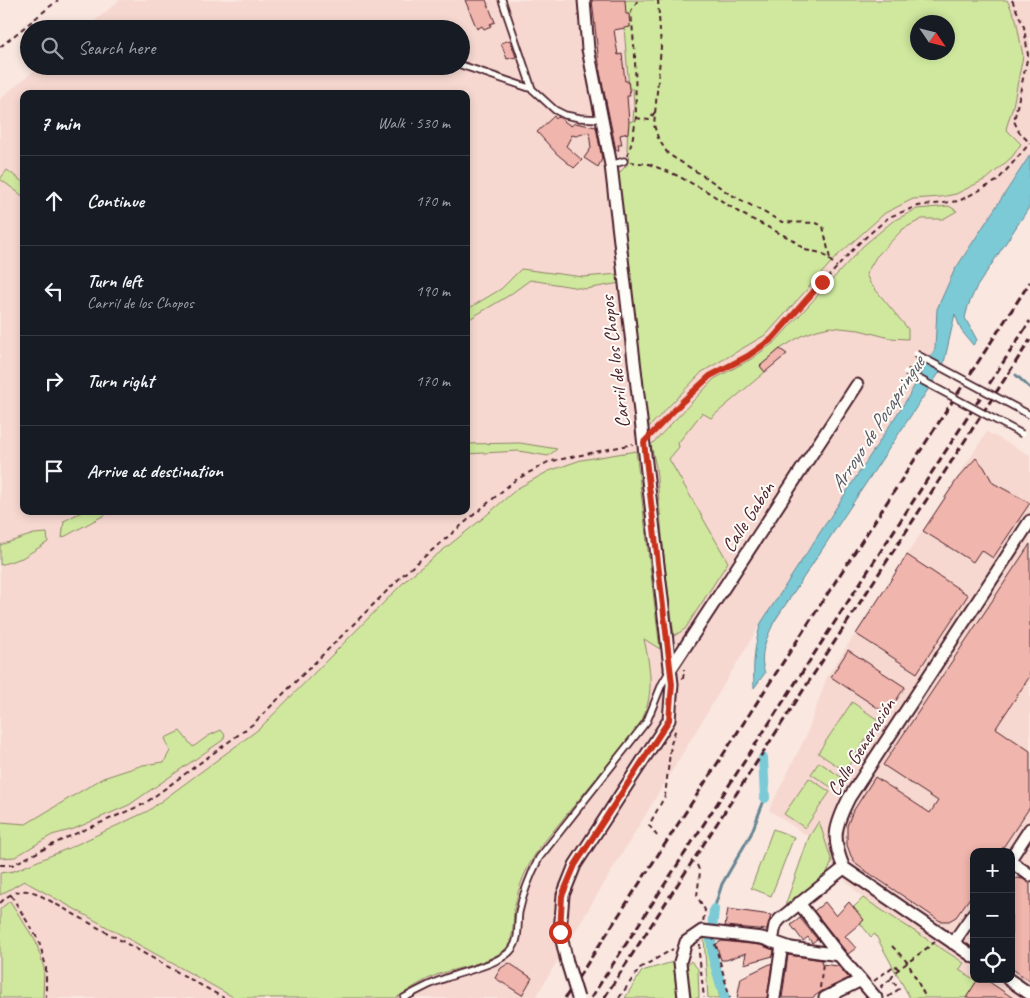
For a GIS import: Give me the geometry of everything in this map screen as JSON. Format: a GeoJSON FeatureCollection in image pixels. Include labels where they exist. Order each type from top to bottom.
{"type":"FeatureCollection","features":[{"type":"Feature","properties":{"kind":"street","name":"Carril de los Chopos"},"geometry":{"type":"LineString","coordinates":[[584,0],[588,49],[610,165],[672,684],[673,720]]}},
{"type":"Feature","properties":{"kind":"street","name":"Calle Gabón"},"geometry":{"type":"LineString","coordinates":[[670,670],[856,385]]}},
{"type":"Feature","properties":{"kind":"street","name":"Calle Generación"},"geometry":{"type":"LineString","coordinates":[[844,868],[836,850],[837,822],[849,798],[1030,521]]}},
{"type":"Feature","properties":{"kind":"street"},"geometry":{"type":"LineString","coordinates":[[578,998],[560,932],[562,896],[575,865],[673,720]]}},
{"type":"Feature","properties":{"kind":"street"},"geometry":{"type":"LineString","coordinates":[[1015,852],[1030,829]]}},
{"type":"Feature","properties":{"kind":"street"},"geometry":{"type":"LineString","coordinates":[[1015,865],[1030,875]]}},
{"type":"Feature","properties":{"kind":"street"},"geometry":{"type":"LineString","coordinates":[[774,998],[777,944],[776,925],[844,868],[970,954]]}},
{"type":"Feature","properties":{"kind":"street"},"geometry":{"type":"LineString","coordinates":[[800,903],[839,955],[864,983],[880,994]]}},
{"type":"Feature","properties":{"kind":"street"},"geometry":{"type":"LineString","coordinates":[[953,943],[970,919]]}},
{"type":"Feature","properties":{"kind":"street"},"geometry":{"type":"LineString","coordinates":[[684,998],[680,962],[686,942],[711,931],[762,938],[791,948],[839,955]]}},
{"type":"Feature","properties":{"kind":"street"},"geometry":{"type":"LineString","coordinates":[[828,995],[864,983]]}},
{"type":"Feature","properties":{"kind":"street"},"geometry":{"type":"LineString","coordinates":[[1014,983],[1030,994]]}},
{"type":"Feature","properties":{"kind":"lane"},"geometry":{"type":"LineString","coordinates":[[502,0],[532,89]]}},
{"type":"Feature","properties":{"kind":"lane"},"geometry":{"type":"LineString","coordinates":[[470,68],[532,89],[555,110],[564,115],[601,119]]}},
{"type":"Feature","properties":{"kind":"lane"},"geometry":{"type":"LineString","coordinates":[[610,165],[624,161]]}},
{"type":"Feature","properties":{"kind":"lane"},"geometry":{"type":"LineString","coordinates":[[916,354],[1030,415]]}},
{"type":"Feature","properties":{"kind":"lane"},"geometry":{"type":"LineString","coordinates":[[906,372],[1022,434]]}},
{"type":"Feature","properties":{"kind":"lane"},"geometry":{"type":"LineString","coordinates":[[404,998],[445,978],[500,959],[512,949],[517,936],[518,914],[525,888],[539,858],[647,721],[662,684],[670,670]]}},
{"type":"Feature","properties":{"kind":"path"},"geometry":{"type":"LineString","coordinates":[[33,20],[58,0]]}},
{"type":"Feature","properties":{"kind":"path"},"geometry":{"type":"LineString","coordinates":[[638,0],[631,11],[635,56],[636,118],[632,142],[624,161],[649,164],[676,175],[740,213],[793,240],[805,250],[822,253],[837,267]]}},
{"type":"Feature","properties":{"kind":"path"},"geometry":{"type":"LineString","coordinates":[[658,0],[661,47],[654,125],[658,138],[668,154],[710,180],[728,194],[782,222],[816,223],[823,226],[830,259]]}},
{"type":"Feature","properties":{"kind":"path"},"geometry":{"type":"LineString","coordinates":[[0,865],[12,865],[68,836],[144,804],[252,724],[404,573],[514,481],[548,462],[644,442],[710,376],[748,356],[772,339],[859,243],[889,217],[918,206],[959,201],[998,182],[1030,143],[1019,132],[1014,121],[1028,55],[1024,27],[1012,0]]}},
{"type":"Feature","properties":{"kind":"path"},"geometry":{"type":"LineString","coordinates":[[0,46],[20,30]]}},
{"type":"Feature","properties":{"kind":"path"},"geometry":{"type":"LineString","coordinates":[[636,118],[649,120],[655,112]]}},
{"type":"Feature","properties":{"kind":"path"},"geometry":{"type":"LineString","coordinates":[[678,658],[684,666],[682,685]]}},
{"type":"Feature","properties":{"kind":"path"},"geometry":{"type":"LineString","coordinates":[[657,836],[649,825],[665,796],[673,720]]}},
{"type":"Feature","properties":{"kind":"path"},"geometry":{"type":"LineString","coordinates":[[697,865],[700,872],[698,896],[705,910],[730,998]]}},
{"type":"Feature","properties":{"kind":"path"},"geometry":{"type":"LineString","coordinates":[[0,903],[25,889],[36,893],[224,998]]}},
{"type":"Feature","properties":{"kind":"path"},"geometry":{"type":"LineString","coordinates":[[11,896],[39,941],[46,967],[46,998]]}},
{"type":"Feature","properties":{"kind":"path"},"geometry":{"type":"LineString","coordinates":[[704,998],[699,952],[711,931]]}},
{"type":"Feature","properties":{"kind":"path"},"geometry":{"type":"LineString","coordinates":[[880,994],[881,986],[891,979],[898,970],[934,944],[940,934]]}},
{"type":"Feature","properties":{"kind":"path"},"geometry":{"type":"LineString","coordinates":[[619,998],[640,968],[686,942]]}},
{"type":"Feature","properties":{"kind":"path"},"geometry":{"type":"LineString","coordinates":[[892,946],[908,963],[926,998]]}},
{"type":"Feature","properties":{"kind":"path"},"geometry":{"type":"LineString","coordinates":[[824,954],[828,995]]}},
{"type":"Feature","properties":{"kind":"path"},"geometry":{"type":"LineString","coordinates":[[864,983],[895,965],[898,970]]}},
{"type":"Feature","properties":{"kind":"path"},"geometry":{"type":"LineString","coordinates":[[889,998],[888,996],[898,989],[891,979]]}},
{"type":"Feature","properties":{"kind":"shaded area"},"geometry":{"type":"Polygon","coordinates":[[[120,0],[1030,0],[1030,155],[954,271],[937,309],[935,349],[907,399],[761,623],[535,998],[0,998],[0,99],[29,75],[470,75],[470,20],[96,20],[120,0]]]}},
{"type":"Feature","properties":{"kind":"shaded area"},"geometry":{"type":"Polygon","coordinates":[[[987,432],[1030,455],[1030,998],[966,998],[975,983],[1015,983],[1015,848],[970,848],[970,978],[959,970],[964,963],[863,898],[834,870],[819,822],[809,837],[769,810],[806,736],[827,677],[987,432]]]}},
{"type":"Feature","properties":{"kind":"green space"},"geometry":{"type":"Polygon","coordinates":[[[625,0],[1007,0],[1016,19],[1023,56],[1013,106],[1006,129],[1021,144],[1012,157],[988,178],[956,194],[913,199],[885,213],[836,257],[767,334],[702,372],[648,428],[616,176],[627,165],[629,156],[627,151],[628,122],[633,121],[633,89],[629,89],[624,27],[630,27],[629,14],[621,15],[625,0]]]}},
{"type":"Feature","properties":{"kind":"green space"},"geometry":{"type":"Polygon","coordinates":[[[7,170],[20,180],[20,194],[0,179],[7,170]]]}},
{"type":"Feature","properties":{"kind":"green space"},"geometry":{"type":"Polygon","coordinates":[[[949,206],[957,211],[943,219],[922,219],[903,229],[876,257],[866,274],[870,283],[908,329],[908,339],[890,338],[859,330],[830,327],[801,336],[780,349],[760,366],[765,372],[711,418],[702,413],[678,443],[679,447],[669,459],[728,562],[685,629],[674,636],[664,558],[656,467],[651,445],[714,379],[751,359],[775,342],[863,246],[893,221],[917,209],[949,206]]]}},
{"type":"Feature","properties":{"kind":"green space"},"geometry":{"type":"Polygon","coordinates":[[[521,269],[583,277],[619,274],[620,283],[586,289],[530,280],[508,296],[470,319],[470,308],[501,289],[521,269]]]}},
{"type":"Feature","properties":{"kind":"green space"},"geometry":{"type":"Polygon","coordinates":[[[520,443],[557,449],[548,456],[519,451],[470,454],[470,444],[520,443]]]}},
{"type":"Feature","properties":{"kind":"green space"},"geometry":{"type":"Polygon","coordinates":[[[636,451],[660,649],[644,639],[650,673],[648,704],[639,726],[540,847],[521,884],[514,910],[511,940],[504,950],[497,955],[433,976],[396,998],[235,998],[24,881],[0,895],[0,873],[14,871],[69,848],[148,811],[259,729],[409,577],[518,488],[549,471],[581,460],[636,451]]]}},
{"type":"Feature","properties":{"kind":"green space"},"geometry":{"type":"Polygon","coordinates":[[[75,515],[105,515],[62,538],[64,521],[75,515]]]}},
{"type":"Feature","properties":{"kind":"green space"},"geometry":{"type":"Polygon","coordinates":[[[47,533],[48,542],[22,558],[0,565],[0,545],[34,534],[47,533]]]}},
{"type":"Feature","properties":{"kind":"green space"},"geometry":{"type":"Polygon","coordinates":[[[852,702],[878,720],[845,771],[818,753],[852,702]]]}},
{"type":"Feature","properties":{"kind":"green space"},"geometry":{"type":"Polygon","coordinates":[[[221,730],[225,735],[223,740],[129,805],[74,829],[52,835],[15,857],[0,858],[0,822],[26,824],[103,778],[143,765],[164,762],[170,751],[165,738],[180,731],[193,747],[208,736],[221,730]]]}},
{"type":"Feature","properties":{"kind":"green space"},"geometry":{"type":"Polygon","coordinates":[[[819,762],[841,777],[834,789],[811,774],[819,762]]]}},
{"type":"Feature","properties":{"kind":"green space"},"geometry":{"type":"Polygon","coordinates":[[[809,778],[830,792],[805,828],[784,814],[809,778]]]}},
{"type":"Feature","properties":{"kind":"green space"},"geometry":{"type":"Polygon","coordinates":[[[819,821],[832,862],[825,877],[784,909],[809,837],[819,821]]]}},
{"type":"Feature","properties":{"kind":"green space"},"geometry":{"type":"Polygon","coordinates":[[[773,829],[794,837],[771,896],[751,888],[773,829]]]}},
{"type":"Feature","properties":{"kind":"green space"},"geometry":{"type":"Polygon","coordinates":[[[863,898],[964,963],[959,970],[970,977],[970,983],[976,983],[966,998],[910,998],[875,934],[871,937],[860,923],[864,920],[853,908],[863,898]]]}},
{"type":"Feature","properties":{"kind":"green space"},"geometry":{"type":"Polygon","coordinates":[[[10,901],[36,942],[44,968],[43,998],[0,998],[0,909],[10,901]]]}},
{"type":"Feature","properties":{"kind":"green space"},"geometry":{"type":"Polygon","coordinates":[[[704,937],[708,937],[710,961],[720,998],[708,998],[704,937]]]}},
{"type":"Feature","properties":{"kind":"green space"},"geometry":{"type":"Polygon","coordinates":[[[691,961],[698,969],[699,998],[688,998],[686,967],[691,961]]]}},
{"type":"Feature","properties":{"kind":"green space"},"geometry":{"type":"Polygon","coordinates":[[[673,962],[678,998],[625,998],[642,971],[673,962]]]}},
{"type":"Feature","properties":{"kind":"water"},"geometry":{"type":"Polygon","coordinates":[[[1030,155],[1030,206],[976,288],[968,306],[965,318],[977,340],[973,345],[961,330],[955,314],[943,367],[774,622],[766,640],[763,653],[762,659],[765,673],[754,688],[754,655],[761,623],[907,399],[935,349],[937,309],[954,271],[1030,155]]]}},
{"type":"Feature","properties":{"kind":"building"},"geometry":{"type":"Polygon","coordinates":[[[465,0],[486,0],[495,22],[484,29],[482,26],[477,29],[465,0]]]}},
{"type":"Feature","properties":{"kind":"building"},"geometry":{"type":"Polygon","coordinates":[[[592,0],[625,0],[626,14],[629,14],[630,27],[614,30],[618,55],[622,54],[625,81],[628,81],[630,96],[627,96],[628,133],[620,135],[622,145],[618,145],[619,150],[616,150],[600,72],[592,0]]]}},
{"type":"Feature","properties":{"kind":"building"},"geometry":{"type":"Polygon","coordinates":[[[510,40],[516,57],[507,59],[501,43],[510,40]]]}},
{"type":"Feature","properties":{"kind":"building"},"geometry":{"type":"Polygon","coordinates":[[[554,116],[556,119],[558,117],[571,126],[575,123],[596,127],[602,159],[598,167],[584,158],[591,148],[589,132],[576,136],[572,135],[566,146],[582,160],[574,168],[557,154],[537,132],[554,116]]]}},
{"type":"Feature","properties":{"kind":"building"},"geometry":{"type":"Polygon","coordinates":[[[780,349],[787,354],[765,372],[760,366],[780,349]]]}},
{"type":"Feature","properties":{"kind":"building"},"geometry":{"type":"Polygon","coordinates":[[[976,458],[984,467],[993,483],[1030,503],[993,558],[981,550],[973,562],[923,531],[958,478],[976,458]]]}},
{"type":"Feature","properties":{"kind":"building"},"geometry":{"type":"Polygon","coordinates":[[[1030,544],[1030,676],[996,728],[1030,751],[1030,807],[1003,848],[970,848],[970,898],[956,917],[949,921],[940,921],[857,865],[851,856],[847,845],[847,826],[852,813],[875,777],[930,813],[938,801],[883,765],[1030,544]]]}},
{"type":"Feature","properties":{"kind":"building"},"geometry":{"type":"Polygon","coordinates":[[[907,555],[968,595],[917,673],[856,634],[907,555]]]}},
{"type":"Feature","properties":{"kind":"building"},"geometry":{"type":"Polygon","coordinates":[[[848,650],[905,687],[887,714],[831,677],[848,650]]]}},
{"type":"Feature","properties":{"kind":"building"},"geometry":{"type":"Polygon","coordinates":[[[1015,879],[1023,879],[1030,884],[1030,981],[1015,971],[1015,879]]]}},
{"type":"Feature","properties":{"kind":"building"},"geometry":{"type":"Polygon","coordinates":[[[825,902],[836,916],[849,902],[864,920],[845,936],[856,948],[848,954],[814,911],[825,902]]]}},
{"type":"Feature","properties":{"kind":"building"},"geometry":{"type":"Polygon","coordinates":[[[728,909],[771,915],[767,930],[725,926],[728,909]]]}},
{"type":"Feature","properties":{"kind":"building"},"geometry":{"type":"Polygon","coordinates":[[[800,918],[817,939],[812,943],[808,937],[803,941],[791,925],[800,918]]]}},
{"type":"Feature","properties":{"kind":"building"},"geometry":{"type":"Polygon","coordinates":[[[722,941],[760,945],[774,950],[773,956],[744,964],[746,953],[721,960],[716,944],[722,941]]]}},
{"type":"Feature","properties":{"kind":"building"},"geometry":{"type":"Polygon","coordinates":[[[788,955],[822,960],[821,964],[838,966],[849,978],[812,998],[782,998],[788,955]]]}},
{"type":"Feature","properties":{"kind":"building"},"geometry":{"type":"Polygon","coordinates":[[[509,963],[532,978],[522,995],[495,978],[501,968],[509,963]]]}},
{"type":"Feature","properties":{"kind":"building"},"geometry":{"type":"Polygon","coordinates":[[[772,963],[767,998],[737,998],[741,978],[772,963]]]}},
{"type":"Feature","properties":{"kind":"building"},"geometry":{"type":"Polygon","coordinates":[[[975,983],[991,983],[1013,998],[966,998],[975,983]]]}},
{"type":"Feature","properties":{"kind":"waterway"},"geometry":{"type":"LineString","coordinates":[[1016,375],[1030,388]]}},
{"type":"Feature","properties":{"kind":"waterway","name":"Arroyo de Pocapringue"},"geometry":{"type":"LineString","coordinates":[[763,758],[765,798]]}},
{"type":"Feature","properties":{"kind":"waterway","name":"Arroyo de Pocapringue"},"geometry":{"type":"LineString","coordinates":[[714,909],[722,884],[751,834],[765,798]]}},
{"type":"Feature","properties":{"kind":"waterway","name":"Arroyo de Pocapringue"},"geometry":{"type":"LineString","coordinates":[[714,909],[711,940],[713,958],[725,998]]}},
{"type":"Feature","properties":{"kind":"railway"},"geometry":{"type":"LineString","coordinates":[[565,998],[1030,282]]}},
{"type":"Feature","properties":{"kind":"railway"},"geometry":{"type":"LineString","coordinates":[[591,998],[1030,321]]}},
{"type":"Feature","properties":{"kind":"railway"},"geometry":{"type":"LineString","coordinates":[[604,998],[1030,340]]}},
{"type":"Feature","properties":{"kind":"route"},"geometry":{"type":"LineString","coordinates":[[560,932],[562,896],[575,865],[669,720],[672,684],[644,442],[710,376],[748,356],[772,339],[822,282]]}}]}
